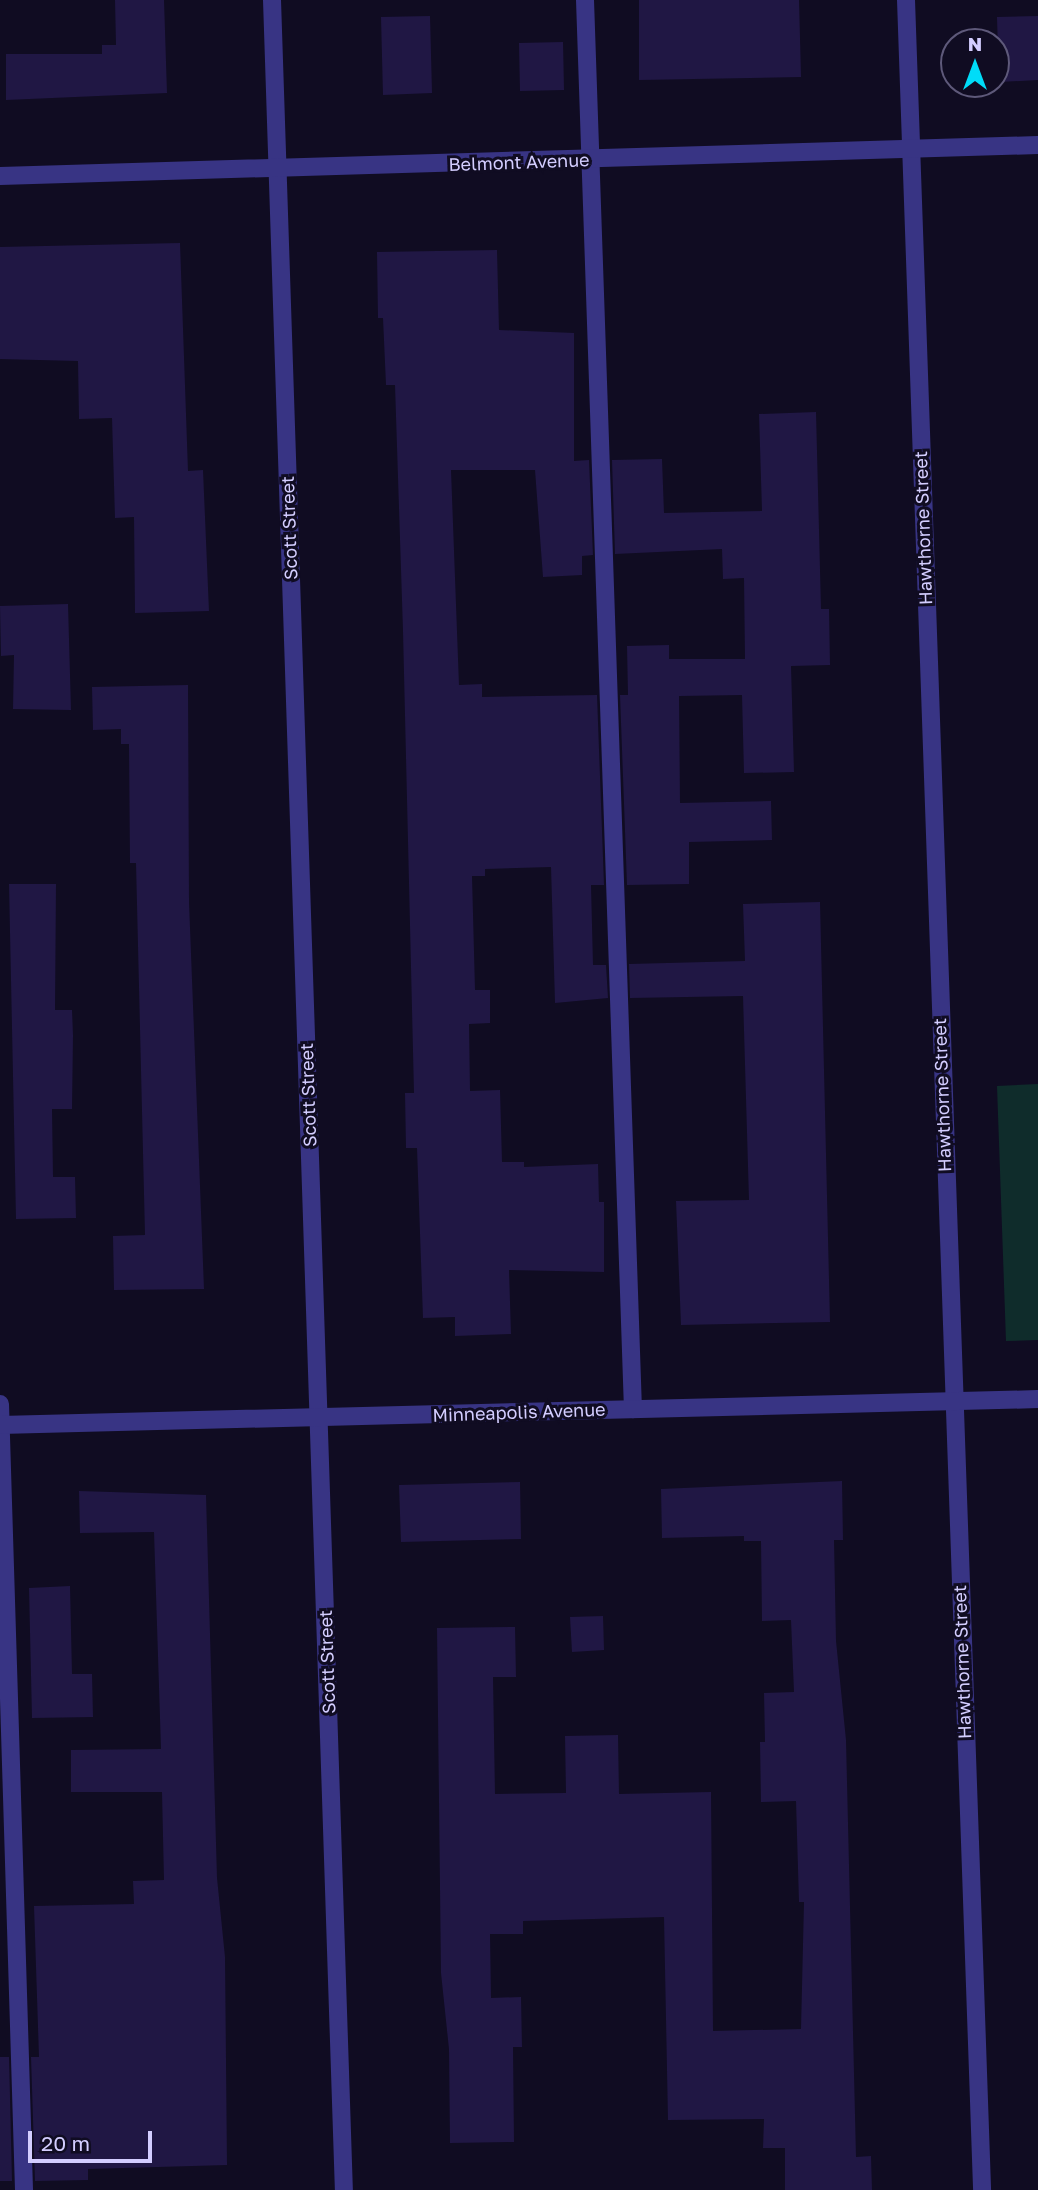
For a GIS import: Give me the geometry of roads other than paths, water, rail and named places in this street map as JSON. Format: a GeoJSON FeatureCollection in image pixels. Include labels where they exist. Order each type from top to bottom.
{"type":"FeatureCollection","features":[{"type":"Feature","properties":{"kind":"street","name":"Scott Street"},"geometry":{"type":"LineString","coordinates":[[272,0],[344,2190]]}},
{"type":"Feature","properties":{"kind":"street"},"geometry":{"type":"LineString","coordinates":[[586,0],[633,1409]]}},
{"type":"Feature","properties":{"kind":"street","name":"Hawthorne Street"},"geometry":{"type":"LineString","coordinates":[[906,0],[982,2190]]}},
{"type":"Feature","properties":{"kind":"street","name":"Belmont Avenue"},"geometry":{"type":"LineString","coordinates":[[0,176],[278,170],[1038,145]]}},
{"type":"Feature","properties":{"kind":"street","name":"Minneapolis Avenue"},"geometry":{"type":"LineString","coordinates":[[0,1425],[1038,1399]]}},
{"type":"Feature","properties":{"kind":"street"},"geometry":{"type":"LineString","coordinates":[[0,1404],[24,2190]]}}]}
